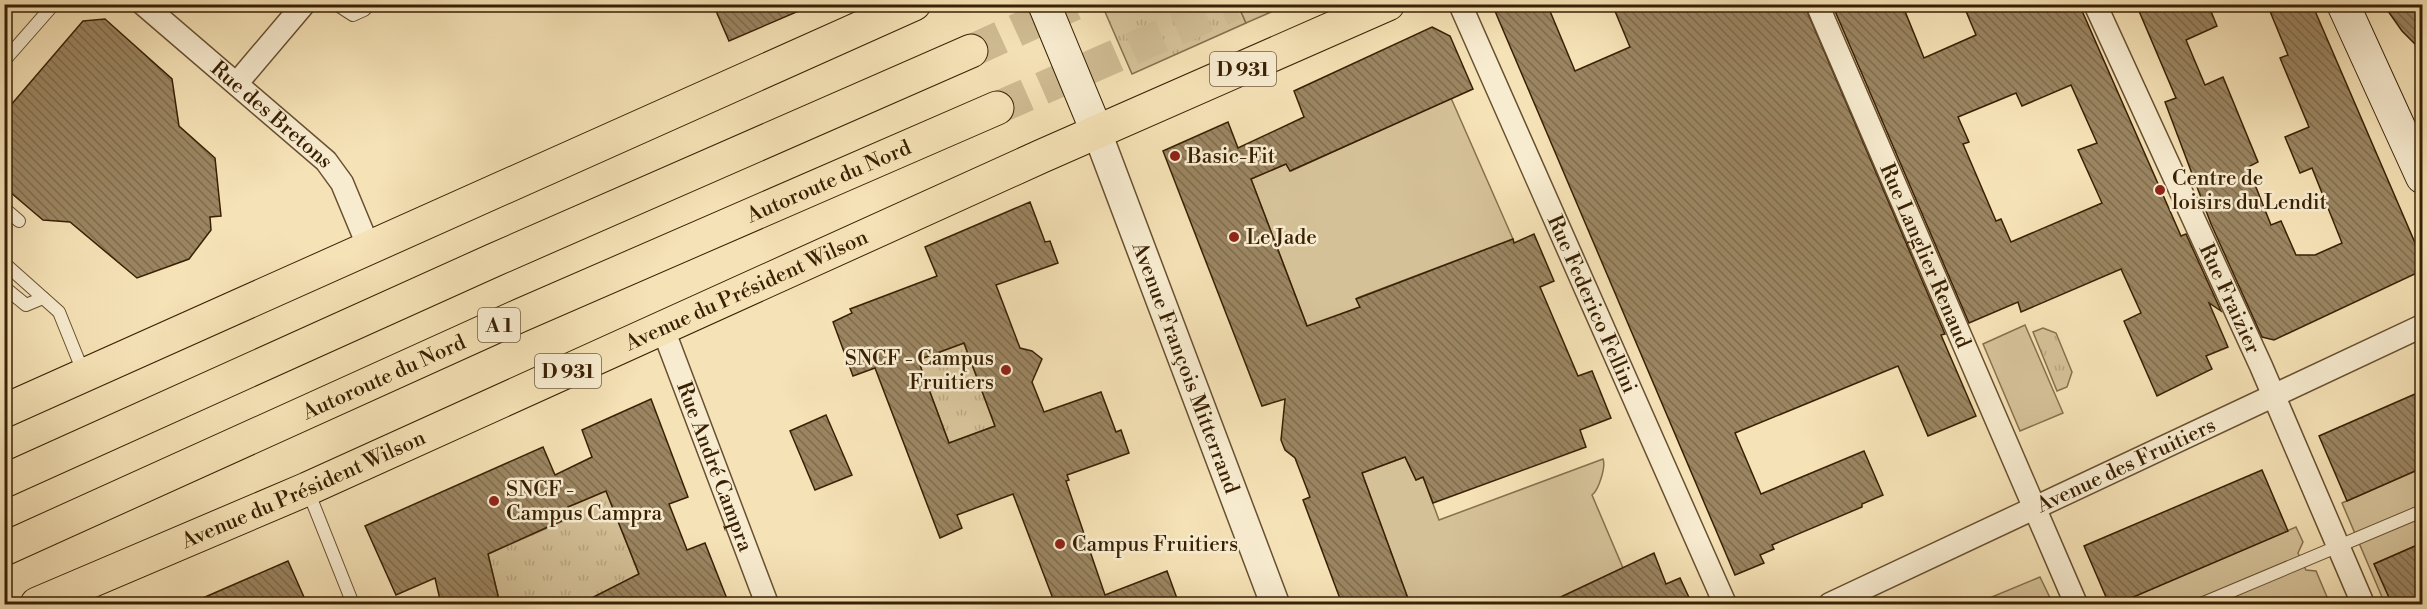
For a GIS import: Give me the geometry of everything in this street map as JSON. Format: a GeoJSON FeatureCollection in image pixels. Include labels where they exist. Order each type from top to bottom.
{"type":"FeatureCollection","features":[{"type":"Feature","properties":{"kind":"main road"},"geometry":{"type":"LineString","coordinates":[[4,411],[914,4]]}},
{"type":"Feature","properties":{"kind":"main road"},"geometry":{"type":"LineString","coordinates":[[1044,4],[1097,132]]}},
{"type":"Feature","properties":{"kind":"main road","name":"Avenue du Président Wilson"},"geometry":{"type":"LineString","coordinates":[[38,604],[307,489],[1097,132],[1388,4]]}},
{"type":"Feature","properties":{"kind":"main road"},"geometry":{"type":"LineString","coordinates":[[2343,4],[2422,177]]}},
{"type":"Feature","properties":{"kind":"main road"},"geometry":{"type":"LineString","coordinates":[[4,481],[494,260],[971,51]]}},
{"type":"Feature","properties":{"kind":"main road","name":"Autoroute du Nord"},"geometry":{"type":"LineString","coordinates":[[4,549],[510,320],[997,108]]}},
{"type":"Feature","properties":{"kind":"street","name":"Rue des Bretons"},"geometry":{"type":"LineString","coordinates":[[142,4],[326,161],[342,183],[369,248]]}},
{"type":"Feature","properties":{"kind":"street"},"geometry":{"type":"LineString","coordinates":[[237,83],[304,4]]}},
{"type":"Feature","properties":{"kind":"street","name":"Rue Federico Fellini"},"geometry":{"type":"LineString","coordinates":[[1460,4],[1725,604]]}},
{"type":"Feature","properties":{"kind":"street","name":"Rue Langlier Renaud"},"geometry":{"type":"LineString","coordinates":[[1817,4],[2076,604]]}},
{"type":"Feature","properties":{"kind":"street","name":"Rue Fraizier"},"geometry":{"type":"LineString","coordinates":[[2095,4],[2274,396],[2364,604]]}},
{"type":"Feature","properties":{"kind":"street","name":"Avenue François Mitterrand"},"geometry":{"type":"LineString","coordinates":[[1097,132],[1275,604]]}},
{"type":"Feature","properties":{"kind":"street","name":"Avenue des Fruitiers"},"geometry":{"type":"LineString","coordinates":[[1830,604],[2422,326]]}},
{"type":"Feature","properties":{"kind":"street","name":"Rue André Campra"},"geometry":{"type":"LineString","coordinates":[[663,329],[767,604]]}},
{"type":"Feature","properties":{"kind":"lane"},"geometry":{"type":"LineString","coordinates":[[4,62],[54,4]]}},
{"type":"Feature","properties":{"kind":"lane"},"geometry":{"type":"LineString","coordinates":[[336,4],[352,15],[364,10],[370,4]]}},
{"type":"Feature","properties":{"kind":"lane"},"geometry":{"type":"LineString","coordinates":[[4,208],[19,221]]}},
{"type":"Feature","properties":{"kind":"lane"},"geometry":{"type":"LineString","coordinates":[[4,262],[59,312],[85,375]]}},
{"type":"Feature","properties":{"kind":"lane"},"geometry":{"type":"LineString","coordinates":[[4,287],[26,305],[43,298]]}},
{"type":"Feature","properties":{"kind":"lane"},"geometry":{"type":"LineString","coordinates":[[307,489],[353,604]]}},
{"type":"Feature","properties":{"kind":"lane"},"geometry":{"type":"LineString","coordinates":[[2201,604],[2422,511]]}},
{"type":"Feature","properties":{"kind":"green space"},"geometry":{"type":"Polygon","coordinates":[[[1102,5],[1238,5],[1246,23],[1132,74],[1102,5]]]}},
{"type":"Feature","properties":{"kind":"green space"},"geometry":{"type":"Polygon","coordinates":[[[1238,5],[1287,5],[1246,23],[1238,5]]]}},
{"type":"Feature","properties":{"kind":"green space"},"geometry":{"type":"Polygon","coordinates":[[[1451,98],[1513,239],[1357,298],[1360,307],[1341,314],[1325,373],[1251,179],[1286,164],[1291,171],[1451,98]]]}},
{"type":"Feature","properties":{"kind":"green space"},"geometry":{"type":"Polygon","coordinates":[[[2025,325],[2063,413],[2020,431],[1983,344],[2025,325]]]}},
{"type":"Feature","properties":{"kind":"green space"},"geometry":{"type":"Polygon","coordinates":[[[2043,328],[2056,333],[2072,372],[2067,387],[2057,391],[2033,332],[2043,328]]]}},
{"type":"Feature","properties":{"kind":"green space"},"geometry":{"type":"Polygon","coordinates":[[[964,343],[995,426],[949,443],[918,360],[964,343]]]}},
{"type":"Feature","properties":{"kind":"green space"},"geometry":{"type":"Polygon","coordinates":[[[1405,457],[1416,480],[1423,477],[1439,520],[1603,459],[1604,467],[1601,478],[1592,495],[1623,568],[1546,604],[1410,604],[1362,473],[1405,457]]]}},
{"type":"Feature","properties":{"kind":"green space"},"geometry":{"type":"Polygon","coordinates":[[[2422,468],[2422,543],[2374,564],[2392,604],[2385,604],[2342,503],[2422,468]]]}},
{"type":"Feature","properties":{"kind":"green space"},"geometry":{"type":"Polygon","coordinates":[[[602,481],[639,574],[580,604],[500,604],[488,554],[572,517],[563,498],[575,504],[598,494],[602,481]]]}},
{"type":"Feature","properties":{"kind":"green space"},"geometry":{"type":"Polygon","coordinates":[[[2296,527],[2303,542],[2298,553],[2306,570],[2316,571],[2330,604],[2118,604],[2125,601],[2123,596],[2133,597],[2296,527]]]}},
{"type":"Feature","properties":{"kind":"green space"},"geometry":{"type":"Polygon","coordinates":[[[2040,577],[2053,604],[1975,604],[2040,577]]]}},
{"type":"Feature","properties":{"kind":"building"},"geometry":{"type":"Polygon","coordinates":[[[713,4],[815,4],[729,41],[713,4]]]}},
{"type":"Feature","properties":{"kind":"building"},"geometry":{"type":"Polygon","coordinates":[[[1492,4],[1547,4],[1575,71],[1630,47],[1612,4],[1804,4],[1945,334],[1941,335],[1976,416],[1928,436],[1898,366],[1735,433],[1761,494],[1864,451],[1883,495],[1862,504],[1862,507],[1772,545],[1774,549],[1760,555],[1764,563],[1735,575],[1492,4]]]}},
{"type":"Feature","properties":{"kind":"building"},"geometry":{"type":"Polygon","coordinates":[[[1832,4],[1902,4],[1924,58],[1976,35],[1963,4],[2079,4],[2181,236],[2186,234],[2221,311],[2209,303],[2228,347],[2206,356],[2212,369],[2157,396],[2124,321],[2141,313],[2121,269],[2021,312],[2018,302],[1969,323],[1832,4]],[[2071,85],[2022,106],[2016,93],[1958,117],[1969,142],[1963,144],[1996,221],[2001,219],[2011,242],[2102,203],[2078,150],[2097,143],[2071,85]]]}},
{"type":"Feature","properties":{"kind":"building"},"geometry":{"type":"Polygon","coordinates":[[[2136,4],[2208,4],[2217,26],[2186,40],[2205,85],[2223,77],[2258,162],[2248,167],[2271,225],[2281,221],[2296,255],[2315,255],[2342,243],[2312,168],[2300,173],[2285,137],[2309,127],[2280,58],[2288,55],[2267,4],[2312,4],[2422,259],[2419,272],[2274,340],[2262,337],[2211,224],[2165,102],[2176,98],[2136,4]]]}},
{"type":"Feature","properties":{"kind":"building"},"geometry":{"type":"Polygon","coordinates":[[[2383,4],[2422,4],[2422,51],[2402,31],[2383,4]]]}},
{"type":"Feature","properties":{"kind":"building"},"geometry":{"type":"Polygon","coordinates":[[[105,19],[172,79],[179,126],[215,158],[221,216],[210,217],[211,230],[189,259],[137,278],[70,222],[43,220],[4,187],[4,113],[83,21],[105,19]]]}},
{"type":"Feature","properties":{"kind":"building","name":"Le Jade"},"geometry":{"type":"Polygon","coordinates":[[[1432,27],[1450,36],[1473,89],[1290,171],[1286,164],[1251,179],[1307,326],[1360,307],[1356,299],[1513,239],[1514,243],[1534,234],[1554,281],[1540,287],[1578,376],[1592,371],[1611,418],[1580,430],[1586,447],[1433,503],[1423,477],[1416,480],[1405,457],[1362,473],[1410,604],[1342,604],[1303,500],[1310,497],[1295,458],[1285,450],[1281,440],[1285,399],[1262,406],[1163,151],[1228,122],[1238,148],[1304,117],[1294,91],[1432,27]]]}},
{"type":"Feature","properties":{"kind":"building","name":"SNCF - Campus Fruitiers"},"geometry":{"type":"Polygon","coordinates":[[[1030,202],[1045,242],[1050,241],[1058,263],[996,285],[1020,348],[1032,351],[1042,359],[1032,382],[1044,412],[1101,392],[1116,432],[1121,430],[1129,453],[1067,475],[1069,480],[1066,481],[1105,595],[1167,571],[1179,604],[1055,604],[1013,494],[957,515],[962,528],[940,538],[875,368],[853,376],[833,322],[852,313],[850,309],[937,276],[925,247],[1030,202]],[[964,343],[918,360],[949,443],[995,426],[964,343]]]}},
{"type":"Feature","properties":{"kind":"building"},"geometry":{"type":"Polygon","coordinates":[[[2422,391],[2422,468],[2347,501],[2319,436],[2422,391]]]}},
{"type":"Feature","properties":{"kind":"building","name":"SNCF - Campus Campra"},"geometry":{"type":"Polygon","coordinates":[[[651,399],[688,497],[669,504],[687,550],[705,543],[729,604],[580,604],[639,574],[606,491],[568,507],[572,516],[488,554],[500,604],[441,604],[435,578],[396,595],[365,526],[543,447],[555,475],[592,457],[582,430],[651,399]]]}},
{"type":"Feature","properties":{"kind":"building"},"geometry":{"type":"Polygon","coordinates":[[[826,415],[852,475],[815,490],[790,431],[826,415]]]}},
{"type":"Feature","properties":{"kind":"building"},"geometry":{"type":"Polygon","coordinates":[[[2262,470],[2288,531],[2117,604],[2109,604],[2084,546],[2262,470]]]}},
{"type":"Feature","properties":{"kind":"building"},"geometry":{"type":"Polygon","coordinates":[[[2422,543],[2422,604],[2392,604],[2374,564],[2422,543]]]}},
{"type":"Feature","properties":{"kind":"building"},"geometry":{"type":"Polygon","coordinates":[[[1654,553],[1666,584],[1680,578],[1692,604],[1546,604],[1654,553]]]}},
{"type":"Feature","properties":{"kind":"building"},"geometry":{"type":"Polygon","coordinates":[[[288,561],[307,604],[189,604],[288,561]]]}},
{"type":"Feature","properties":{"kind":"tunnel"},"geometry":{"type":"LineString","coordinates":[[971,51],[1074,4]]}},
{"type":"Feature","properties":{"kind":"tunnel"},"geometry":{"type":"LineString","coordinates":[[997,108],[1234,4]]}},
{"type":"Feature","properties":{"kind":"place","name":"Basic-Fit"},"geometry":{"type":"Point","coordinates":[1175,156]}},
{"type":"Feature","properties":{"kind":"place","name":"Centre de loisirs du Lendit"},"geometry":{"type":"Point","coordinates":[2160,190]}},
{"type":"Feature","properties":{"kind":"place","name":"Le Jade"},"geometry":{"type":"Point","coordinates":[1234,237]}},
{"type":"Feature","properties":{"kind":"place","name":"SNCF - Campus Fruitiers"},"geometry":{"type":"Point","coordinates":[1006,370]}},
{"type":"Feature","properties":{"kind":"place","name":"SNCF - Campus Campra"},"geometry":{"type":"Point","coordinates":[494,501]}},
{"type":"Feature","properties":{"kind":"place","name":"Campus Fruitiers"},"geometry":{"type":"Point","coordinates":[1060,544]}}]}
